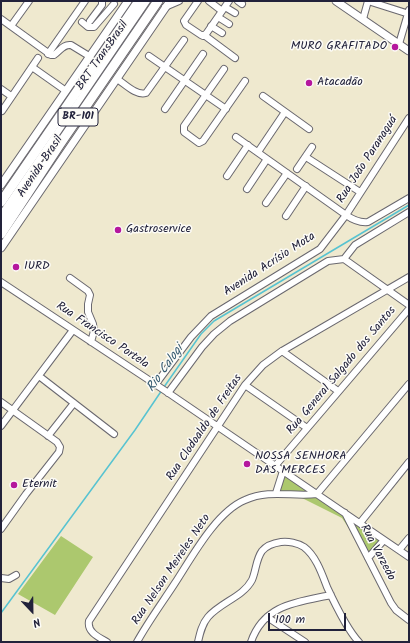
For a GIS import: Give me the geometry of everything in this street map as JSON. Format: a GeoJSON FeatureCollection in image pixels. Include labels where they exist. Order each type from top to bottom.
{"type":"FeatureCollection","features":[{"type":"Feature","properties":{"kind":"highway","name":"Avenida Brasil"},"geometry":{"type":"LineString","coordinates":[[1,202],[139,1]]}},
{"type":"Feature","properties":{"kind":"highway","name":"Avenida Brasil"},"geometry":{"type":"LineString","coordinates":[[1,234],[60,144],[158,1]]}},
{"type":"Feature","properties":{"kind":"main road","name":"Avenida Brasil"},"geometry":{"type":"LineString","coordinates":[[1,185],[128,1]]}},
{"type":"Feature","properties":{"kind":"main road"},"geometry":{"type":"LineString","coordinates":[[336,1],[409,51]]}},
{"type":"Feature","properties":{"kind":"main road","name":"Avenida Brasil"},"geometry":{"type":"LineString","coordinates":[[1,248],[167,4]]}},
{"type":"Feature","properties":{"kind":"street"},"geometry":{"type":"LineString","coordinates":[[11,26],[29,1]]}},
{"type":"Feature","properties":{"kind":"street"},"geometry":{"type":"LineString","coordinates":[[48,54],[78,19],[85,1]]}},
{"type":"Feature","properties":{"kind":"street"},"geometry":{"type":"LineString","coordinates":[[90,21],[102,5],[102,1]]}},
{"type":"Feature","properties":{"kind":"street","name":"BRT TransBrasil"},"geometry":{"type":"LineString","coordinates":[[1,215],[147,1]]}},
{"type":"Feature","properties":{"kind":"street","name":"BRT TransBrasil"},"geometry":{"type":"LineString","coordinates":[[1,223],[154,1]]}},
{"type":"Feature","properties":{"kind":"street"},"geometry":{"type":"LineString","coordinates":[[167,4],[179,1]]}},
{"type":"Feature","properties":{"kind":"street"},"geometry":{"type":"LineString","coordinates":[[198,1],[184,21],[200,35],[204,35],[235,58]]}},
{"type":"Feature","properties":{"kind":"street"},"geometry":{"type":"LineString","coordinates":[[209,1],[225,5],[235,13]]}},
{"type":"Feature","properties":{"kind":"street"},"geometry":{"type":"LineString","coordinates":[[363,19],[368,1],[409,12],[399,44]]}},
{"type":"Feature","properties":{"kind":"street"},"geometry":{"type":"LineString","coordinates":[[78,19],[88,27],[94,27],[112,3],[121,11]]}},
{"type":"Feature","properties":{"kind":"street"},"geometry":{"type":"LineString","coordinates":[[204,35],[225,5]]}},
{"type":"Feature","properties":{"kind":"street"},"geometry":{"type":"LineString","coordinates":[[218,17],[229,24]]}},
{"type":"Feature","properties":{"kind":"street"},"geometry":{"type":"LineString","coordinates":[[1,19],[48,54],[54,55],[64,46],[71,44],[89,56]]}},
{"type":"Feature","properties":{"kind":"street"},"geometry":{"type":"LineString","coordinates":[[211,26],[222,33]]}},
{"type":"Feature","properties":{"kind":"street"},"geometry":{"type":"LineString","coordinates":[[116,80],[138,93],[146,93],[184,40]]}},
{"type":"Feature","properties":{"kind":"street"},"geometry":{"type":"LineString","coordinates":[[165,109],[204,54]]}},
{"type":"Feature","properties":{"kind":"street"},"geometry":{"type":"LineString","coordinates":[[149,56],[226,109]]}},
{"type":"Feature","properties":{"kind":"street"},"geometry":{"type":"LineString","coordinates":[[2,111],[38,58]]}},
{"type":"Feature","properties":{"kind":"street"},"geometry":{"type":"LineString","coordinates":[[32,67],[66,91]]}},
{"type":"Feature","properties":{"kind":"street"},"geometry":{"type":"LineString","coordinates":[[224,69],[183,129],[184,132],[199,143],[203,141],[245,82]]}},
{"type":"Feature","properties":{"kind":"street"},"geometry":{"type":"LineString","coordinates":[[1,89],[11,96]]}},
{"type":"Feature","properties":{"kind":"street"},"geometry":{"type":"LineString","coordinates":[[263,96],[309,130]]}},
{"type":"Feature","properties":{"kind":"street"},"geometry":{"type":"LineString","coordinates":[[258,152],[285,112]]}},
{"type":"Feature","properties":{"kind":"street","name":"Rua João Paranaguá"},"geometry":{"type":"LineString","coordinates":[[346,215],[409,118]]}},
{"type":"Feature","properties":{"kind":"street"},"geometry":{"type":"LineString","coordinates":[[236,137],[355,221],[362,223],[368,222],[409,198]]}},
{"type":"Feature","properties":{"kind":"street"},"geometry":{"type":"LineString","coordinates":[[227,176],[248,146]]}},
{"type":"Feature","properties":{"kind":"street"},"geometry":{"type":"LineString","coordinates":[[297,169],[312,147]]}},
{"type":"Feature","properties":{"kind":"street"},"geometry":{"type":"LineString","coordinates":[[306,157],[360,192]]}},
{"type":"Feature","properties":{"kind":"street"},"geometry":{"type":"LineString","coordinates":[[247,189],[267,159]]}},
{"type":"Feature","properties":{"kind":"street"},"geometry":{"type":"LineString","coordinates":[[266,203],[287,173]]}},
{"type":"Feature","properties":{"kind":"street"},"geometry":{"type":"LineString","coordinates":[[286,216],[306,186]]}},
{"type":"Feature","properties":{"kind":"street"},"geometry":{"type":"LineString","coordinates":[[344,259],[355,245],[409,212]]}},
{"type":"Feature","properties":{"kind":"street","name":"Avenida Acrísio Mota"},"geometry":{"type":"LineString","coordinates":[[156,385],[191,337],[211,316],[320,249],[346,215]]}},
{"type":"Feature","properties":{"kind":"street"},"geometry":{"type":"LineString","coordinates":[[168,392],[202,347],[214,334],[230,321],[328,261],[344,259],[409,305]]}},
{"type":"Feature","properties":{"kind":"street","name":"Rua Clodoaldo de Freitas"},"geometry":{"type":"LineString","coordinates":[[107,642],[90,631],[88,626],[89,620],[245,385],[263,365],[282,351],[409,277]]}},
{"type":"Feature","properties":{"kind":"street"},"geometry":{"type":"LineString","coordinates":[[70,278],[88,291],[90,295],[88,312],[94,331],[91,342]]}},
{"type":"Feature","properties":{"kind":"street","name":"Rua Francisco Portela"},"geometry":{"type":"LineString","coordinates":[[1,282],[168,392],[409,557]]}},
{"type":"Feature","properties":{"kind":"street","name":"Rua General Salgado dos Santos"},"geometry":{"type":"LineString","coordinates":[[275,466],[409,309]]}},
{"type":"Feature","properties":{"kind":"street"},"geometry":{"type":"LineString","coordinates":[[1,426],[73,330]]}},
{"type":"Feature","properties":{"kind":"street"},"geometry":{"type":"LineString","coordinates":[[282,351],[338,391]]}},
{"type":"Feature","properties":{"kind":"street"},"geometry":{"type":"LineString","coordinates":[[39,376],[114,434]]}},
{"type":"Feature","properties":{"kind":"street"},"geometry":{"type":"LineString","coordinates":[[317,494],[409,384]]}},
{"type":"Feature","properties":{"kind":"street"},"geometry":{"type":"LineString","coordinates":[[245,385],[307,428]]}},
{"type":"Feature","properties":{"kind":"street"},"geometry":{"type":"LineString","coordinates":[[1,402],[59,445],[59,452],[1,529]]}},
{"type":"Feature","properties":{"kind":"street"},"geometry":{"type":"LineString","coordinates":[[48,436],[74,403]]}},
{"type":"Feature","properties":{"kind":"street"},"geometry":{"type":"LineString","coordinates":[[360,523],[409,462]]}},
{"type":"Feature","properties":{"kind":"street"},"geometry":{"type":"LineString","coordinates":[[276,493],[283,471]]}},
{"type":"Feature","properties":{"kind":"street","name":"Rua Nelson Meireles Neto"},"geometry":{"type":"LineString","coordinates":[[137,642],[201,543],[227,511],[245,500],[256,496],[276,493],[291,495],[317,494]]}},
{"type":"Feature","properties":{"kind":"street","name":"Rua Varzedo"},"geometry":{"type":"LineString","coordinates":[[344,513],[391,603],[396,610],[409,620]]}},
{"type":"Feature","properties":{"kind":"street"},"geometry":{"type":"LineString","coordinates":[[399,550],[409,538]]}},
{"type":"Feature","properties":{"kind":"street"},"geometry":{"type":"LineString","coordinates":[[368,558],[384,540]]}},
{"type":"Feature","properties":{"kind":"street"},"geometry":{"type":"LineString","coordinates":[[198,642],[204,623],[208,617],[217,608],[239,594],[248,586],[253,578],[261,552],[266,547],[274,543],[284,542],[304,547],[313,556],[331,595],[349,628],[360,642]]}},
{"type":"Feature","properties":{"kind":"street"},"geometry":{"type":"LineString","coordinates":[[1,578],[9,579],[16,575]]}},
{"type":"Feature","properties":{"kind":"street"},"geometry":{"type":"LineString","coordinates":[[251,642],[259,625],[267,616],[276,610],[291,603],[331,595]]}},
{"type":"Feature","properties":{"kind":"street"},"geometry":{"type":"LineString","coordinates":[[267,616],[305,642]]}},
{"type":"Feature","properties":{"kind":"green space"},"geometry":{"type":"Polygon","coordinates":[[[283,475],[383,539],[368,557],[342,518],[290,492],[278,492],[283,475]]]}},
{"type":"Feature","properties":{"kind":"green space"},"geometry":{"type":"Polygon","coordinates":[[[61,536],[93,557],[55,615],[18,594],[61,536]]]}},
{"type":"Feature","properties":{"kind":"waterway","name":"Rio Calogi"},"geometry":{"type":"LineString","coordinates":[[164,387],[201,334],[214,321],[409,205]]}},
{"type":"Feature","properties":{"kind":"waterway","name":"Rio Calogi"},"geometry":{"type":"LineString","coordinates":[[1,613],[135,430],[162,390]]}},
{"type":"Feature","properties":{"kind":"place","name":"MURO GRAFITADO"},"geometry":{"type":"Point","coordinates":[395,47]}},
{"type":"Feature","properties":{"kind":"place","name":"Atacadão"},"geometry":{"type":"Point","coordinates":[309,83]}},
{"type":"Feature","properties":{"kind":"place","name":"Gastroservice"},"geometry":{"type":"Point","coordinates":[118,230]}},
{"type":"Feature","properties":{"kind":"place","name":"IURD"},"geometry":{"type":"Point","coordinates":[16,267]}},
{"type":"Feature","properties":{"kind":"place","name":"NOSSA SENHORA DAS MERCES"},"geometry":{"type":"Point","coordinates":[247,464]}},
{"type":"Feature","properties":{"kind":"place","name":"Eternit"},"geometry":{"type":"Point","coordinates":[14,485]}}]}
